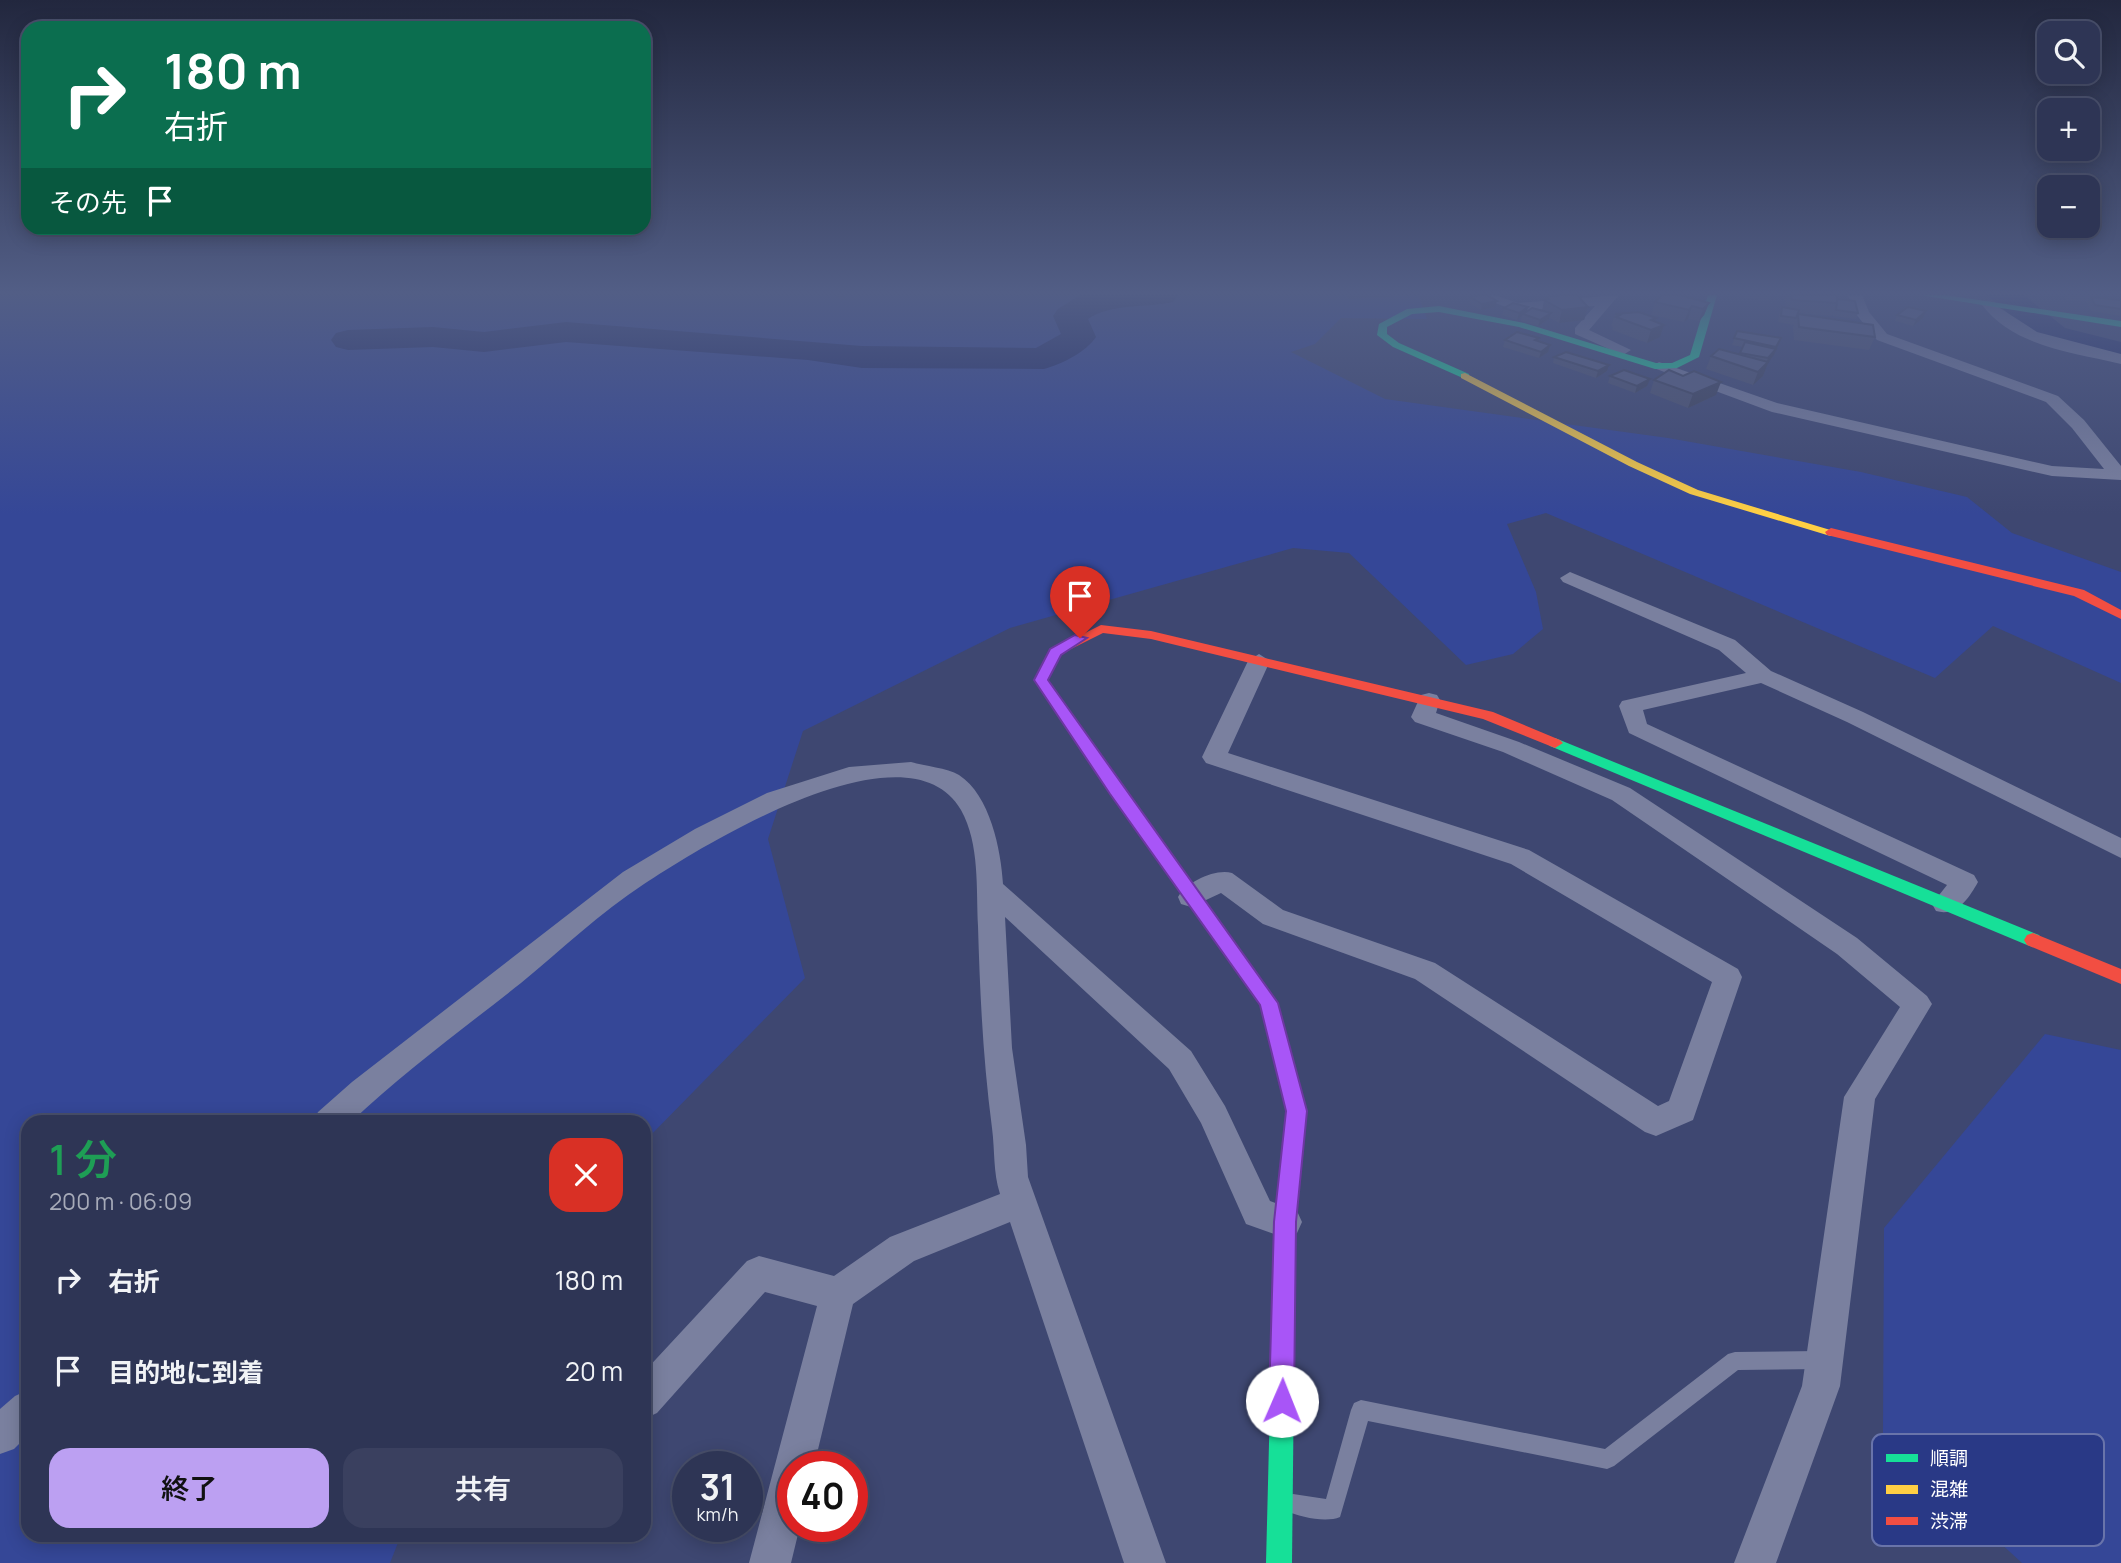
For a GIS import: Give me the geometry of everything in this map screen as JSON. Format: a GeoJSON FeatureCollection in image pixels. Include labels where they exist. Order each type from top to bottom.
{"type":"FeatureCollection","features":[{"type":"Feature","properties":{"kind":"main road"},"geometry":{"type":"LineString","coordinates":[[1448,368],[1482,383],[1633,464],[1694,492],[1853,538],[2011,574],[2079,593],[2121,615]]}},
{"type":"Feature","properties":{"kind":"main road"},"geometry":{"type":"LineString","coordinates":[[1279,1563],[1285,1222],[1297,1111],[1269,1003],[1191,897],[1041,680],[1055,652],[1101,629],[1151,635],[1488,715],[2121,977]]}},
{"type":"Feature","properties":{"kind":"street"},"geometry":{"type":"LineString","coordinates":[[1662,368],[1772,407],[2052,471],[2119,475]]}},
{"type":"Feature","properties":{"kind":"street"},"geometry":{"type":"LineString","coordinates":[[1967,368],[2052,399],[2078,424],[2119,475]]}},
{"type":"Feature","properties":{"kind":"street"},"geometry":{"type":"LineString","coordinates":[[1570,578],[1727,645],[1763,676],[1855,716],[2121,849]]}},
{"type":"Feature","properties":{"kind":"street"},"geometry":{"type":"LineString","coordinates":[[1191,897],[1223,880],[1273,917],[1425,971],[1656,1122],[1682,1110],[1728,977],[1520,857],[1214,757],[1259,661]]}},
{"type":"Feature","properties":{"kind":"street"},"geometry":{"type":"LineString","coordinates":[[1763,676],[1629,706],[1637,728],[1965,882],[1945,904]]}},
{"type":"Feature","properties":{"kind":"street"},"geometry":{"type":"LineString","coordinates":[[1429,700],[1423,717],[1511,747],[1620,794],[1744,874],[1847,946],[1917,1004],[1860,1097],[1821,1386],[1755,1563]]}},
{"type":"Feature","properties":{"kind":"street"},"geometry":{"type":"LineString","coordinates":[[337,1115],[363,1091],[632,879],[704,835],[776,799],[858,773],[911,770],[950,781],[973,808],[988,855],[997,1048],[1012,1177],[1145,1563]]}},
{"type":"Feature","properties":{"kind":"street"},"geometry":{"type":"LineString","coordinates":[[990,888],[1180,1060],[1214,1116],[1258,1213],[1285,1222]]}},
{"type":"Feature","properties":{"kind":"street"},"geometry":{"type":"LineString","coordinates":[[798,1451],[838,1294],[902,1249],[1020,1202]]}},
{"type":"Feature","properties":{"kind":"street"},"geometry":{"type":"LineString","coordinates":[[651,1392],[759,1273],[838,1294]]}},
{"type":"Feature","properties":{"kind":"street"},"geometry":{"type":"LineString","coordinates":[[0,1435],[21,1416]]}},
{"type":"Feature","properties":{"kind":"street"},"geometry":{"type":"LineString","coordinates":[[770,1563],[777,1535]]}},
{"type":"Feature","properties":{"kind":"lane"},"geometry":{"type":"LineString","coordinates":[[1280,1503],[1333,1510],[1361,1410],[1607,1458],[1735,1361],[1824,1360]]}},
{"type":"Feature","properties":{"kind":"shaded area"},"geometry":{"type":"Polygon","coordinates":[[[0,368],[1323,368],[1385,399],[1668,438],[1861,472],[1967,497],[2012,533],[2121,572],[2121,683],[1993,626],[1935,678],[1546,513],[1507,524],[1536,592],[1543,629],[1513,654],[1466,665],[1349,553],[1293,548],[1010,628],[803,731],[768,839],[805,978],[651,1135],[651,1115],[21,1115],[21,1542],[398,1542],[390,1563],[0,1563],[0,368]]]}},
{"type":"Feature","properties":{"kind":"shaded area"},"geometry":{"type":"Polygon","coordinates":[[[2045,1034],[2121,1050],[2121,1563],[2022,1563],[2004,1546],[2104,1546],[2104,1434],[1883,1434],[1884,1228],[2045,1034]]]}},
{"type":"Feature","properties":{"kind":"building"},"geometry":{"type":"Polygon","coordinates":[[[1746,368],[1762,368],[1758,372],[1746,368]]]}},
{"type":"Feature","properties":{"kind":"building"},"geometry":{"type":"Polygon","coordinates":[[[1624,370],[1650,379],[1637,386],[1610,376],[1624,370]]]}},
{"type":"Feature","properties":{"kind":"building"},"geometry":{"type":"Polygon","coordinates":[[[1669,370],[1683,376],[1694,371],[1721,382],[1693,394],[1654,380],[1669,370]]]}},
{"type":"Feature","properties":{"kind":"traffic: fast"},"geometry":{"type":"LineString","coordinates":[[1447,368],[1465,376]]}},
{"type":"Feature","properties":{"kind":"traffic: fast"},"geometry":{"type":"LineString","coordinates":[[1066,646],[1055,652],[1041,680],[1208,918]]}},
{"type":"Feature","properties":{"kind":"traffic: fast"},"geometry":{"type":"LineString","coordinates":[[1555,743],[2033,940]]}},
{"type":"Feature","properties":{"kind":"traffic: fast"},"geometry":{"type":"LineString","coordinates":[[1279,1563],[1284,1284]]}},
{"type":"Feature","properties":{"kind":"traffic: slow"},"geometry":{"type":"LineString","coordinates":[[1465,376],[1633,464],[1694,492],[1831,532]]}},
{"type":"Feature","properties":{"kind":"traffic: jam"},"geometry":{"type":"LineString","coordinates":[[1831,532],[2079,593],[2121,615]]}},
{"type":"Feature","properties":{"kind":"traffic: jam"},"geometry":{"type":"LineString","coordinates":[[1066,646],[1101,629],[1151,635],[1488,715],[1555,743]]}},
{"type":"Feature","properties":{"kind":"traffic: jam"},"geometry":{"type":"LineString","coordinates":[[1208,918],[1269,1003],[1297,1111],[1285,1222],[1284,1284]]}},
{"type":"Feature","properties":{"kind":"traffic: jam"},"geometry":{"type":"LineString","coordinates":[[2033,940],[2121,977]]}},
{"type":"Feature","properties":{"kind":"route"},"geometry":{"type":"LineString","coordinates":[[1080,638],[1055,652],[1041,680],[1191,897],[1269,1003],[1286,1064],[1297,1111],[1285,1222],[1282,1401]]}}]}
